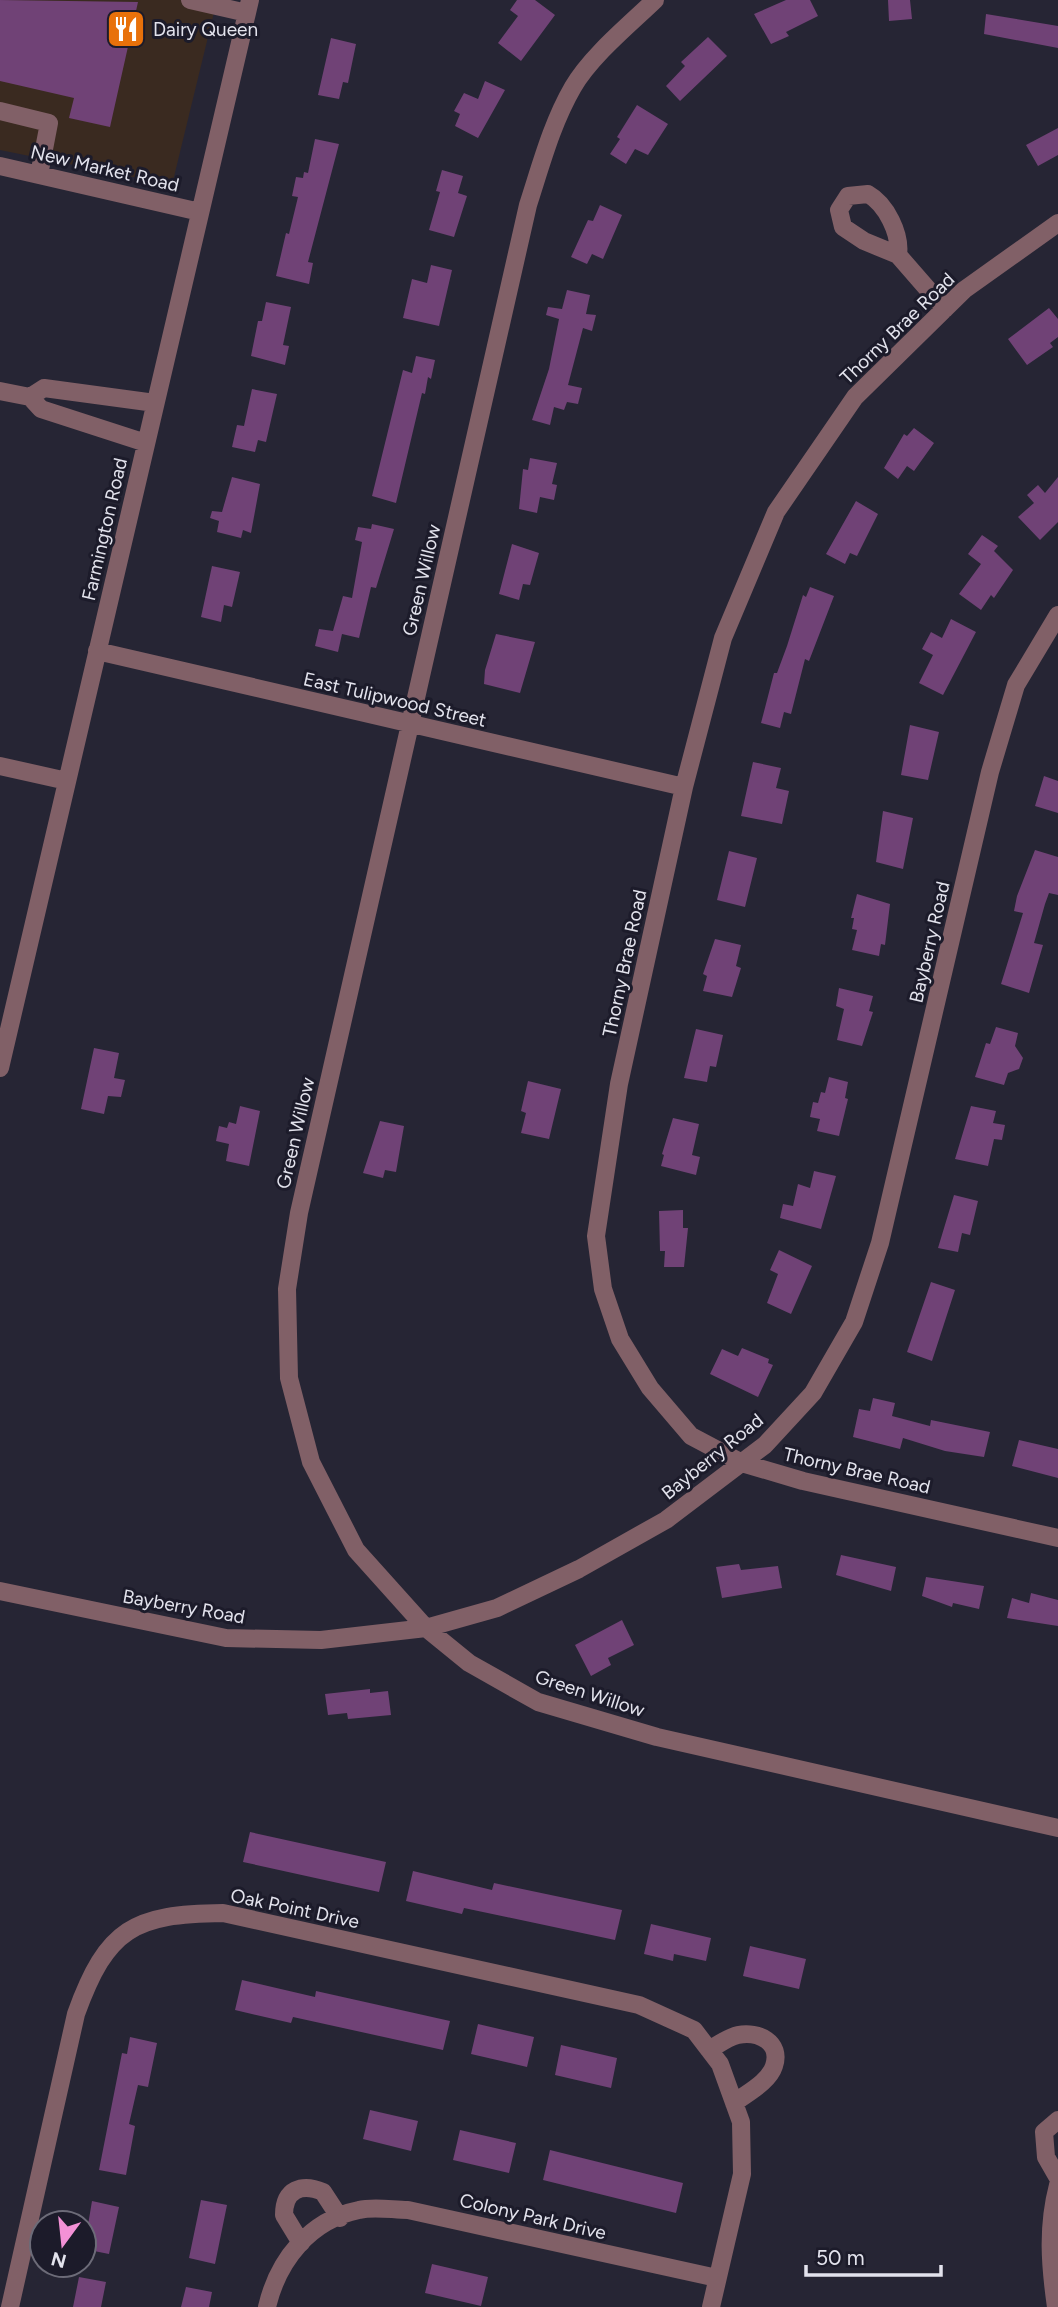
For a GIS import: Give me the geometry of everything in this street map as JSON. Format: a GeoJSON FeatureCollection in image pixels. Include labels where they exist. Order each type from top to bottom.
{"type":"FeatureCollection","features":[{"type":"Feature","properties":{"kind":"street"},"geometry":{"type":"LineString","coordinates":[[190,0],[248,6]]}},
{"type":"Feature","properties":{"kind":"street","name":"Green Willow"},"geometry":{"type":"LineString","coordinates":[[656,0],[618,35],[573,86],[548,141],[528,205],[299,1213],[287,1289],[289,1378],[311,1462],[356,1550],[426,1628],[469,1663],[538,1702],[657,1737],[1058,1828]]}},
{"type":"Feature","properties":{"kind":"street","name":"Farmington Road"},"geometry":{"type":"LineString","coordinates":[[0,1068],[248,6]]}},
{"type":"Feature","properties":{"kind":"street"},"geometry":{"type":"LineString","coordinates":[[0,111],[49,123],[39,175]]}},
{"type":"Feature","properties":{"kind":"street","name":"New Market Road"},"geometry":{"type":"LineString","coordinates":[[0,166],[200,212]]}},
{"type":"Feature","properties":{"kind":"street","name":"Thorny Brae Road"},"geometry":{"type":"LineString","coordinates":[[1058,223],[964,290],[855,397],[776,512],[723,638],[684,787],[618,1084],[596,1236],[603,1289],[620,1339],[650,1388],[691,1436],[742,1463],[803,1481],[1058,1538]]}},
{"type":"Feature","properties":{"kind":"street"},"geometry":{"type":"LineString","coordinates":[[898,254],[945,309]]}},
{"type":"Feature","properties":{"kind":"street"},"geometry":{"type":"LineString","coordinates":[[30,397],[44,388],[155,403]]}},
{"type":"Feature","properties":{"kind":"street"},"geometry":{"type":"LineString","coordinates":[[0,391],[30,397],[41,409],[146,443]]}},
{"type":"Feature","properties":{"kind":"street","name":"Bayberry Road"},"geometry":{"type":"LineString","coordinates":[[0,1591],[226,1639],[321,1640],[426,1628],[497,1608],[579,1569],[666,1520],[765,1445],[813,1393],[854,1322],[880,1243],[993,760],[1016,685],[1058,615]]}},
{"type":"Feature","properties":{"kind":"street","name":"East Tulipwood Street"},"geometry":{"type":"LineString","coordinates":[[97,651],[684,787]]}},
{"type":"Feature","properties":{"kind":"street"},"geometry":{"type":"LineString","coordinates":[[0,766],[67,781]]}},
{"type":"Feature","properties":{"kind":"street","name":"Oak Point Drive"},"geometry":{"type":"LineString","coordinates":[[7,2299],[76,2014],[91,1972],[106,1950],[130,1930],[178,1913],[223,1913],[639,2005],[694,2030],[720,2064],[741,2122],[742,2174],[711,2307]]}},
{"type":"Feature","properties":{"kind":"street"},"geometry":{"type":"LineString","coordinates":[[709,2050],[736,2035],[757,2034],[769,2040],[775,2051],[774,2067],[765,2080],[734,2103]]}},
{"type":"Feature","properties":{"kind":"street"},"geometry":{"type":"LineString","coordinates":[[1058,2120],[1044,2132],[1044,2145],[1046,2157],[1058,2178]]}},
{"type":"Feature","properties":{"kind":"street"},"geometry":{"type":"LineString","coordinates":[[1056,2307],[1050,2266],[1050,2217],[1058,2185]]}},
{"type":"Feature","properties":{"kind":"street"},"geometry":{"type":"LineString","coordinates":[[301,2243],[284,2215],[287,2196],[294,2190],[302,2186],[323,2192],[340,2218]]}},
{"type":"Feature","properties":{"kind":"street","name":"Colony Park Drive"},"geometry":{"type":"LineString","coordinates":[[267,2307],[286,2259],[314,2228],[359,2209],[408,2210],[717,2278]]}},
{"type":"Feature","properties":{"kind":"shaded area"},"geometry":{"type":"Polygon","coordinates":[[[0,0],[217,0],[172,185],[0,150],[0,0]]]}},
{"type":"Feature","properties":{"kind":"building"},"geometry":{"type":"Polygon","coordinates":[[[0,0],[138,2],[110,127],[69,118],[74,98],[0,81],[0,0]]]}},
{"type":"Feature","properties":{"kind":"building"},"geometry":{"type":"Polygon","coordinates":[[[517,0],[535,0],[555,15],[521,61],[498,43],[518,16],[510,10],[517,0]]]}},
{"type":"Feature","properties":{"kind":"building"},"geometry":{"type":"Polygon","coordinates":[[[786,0],[810,0],[818,16],[786,32],[789,36],[771,44],[754,14],[786,0]]]}},
{"type":"Feature","properties":{"kind":"building"},"geometry":{"type":"Polygon","coordinates":[[[888,0],[910,0],[912,19],[889,21],[888,0]]]}},
{"type":"Feature","properties":{"kind":"building"},"geometry":{"type":"Polygon","coordinates":[[[986,14],[1058,26],[1058,48],[984,34],[986,14]]]}},
{"type":"Feature","properties":{"kind":"building"},"geometry":{"type":"Polygon","coordinates":[[[708,37],[727,56],[680,101],[666,86],[685,66],[681,62],[708,37]]]}},
{"type":"Feature","properties":{"kind":"building"},"geometry":{"type":"Polygon","coordinates":[[[331,38],[356,44],[348,83],[343,82],[339,99],[318,95],[331,38]]]}},
{"type":"Feature","properties":{"kind":"building"},"geometry":{"type":"Polygon","coordinates":[[[485,81],[505,90],[478,138],[455,126],[460,114],[454,111],[464,93],[478,99],[485,81]]]}},
{"type":"Feature","properties":{"kind":"building"},"geometry":{"type":"Polygon","coordinates":[[[637,105],[668,124],[648,155],[635,149],[626,164],[610,154],[637,105]]]}},
{"type":"Feature","properties":{"kind":"building"},"geometry":{"type":"Polygon","coordinates":[[[1058,128],[1058,155],[1038,166],[1026,145],[1058,128]]]}},
{"type":"Feature","properties":{"kind":"building"},"geometry":{"type":"Polygon","coordinates":[[[315,139],[339,144],[308,262],[313,263],[309,284],[276,276],[298,197],[292,196],[296,177],[303,178],[304,172],[308,173],[315,139]]]}},
{"type":"Feature","properties":{"kind":"building"},"geometry":{"type":"Polygon","coordinates":[[[442,170],[463,176],[458,193],[467,196],[454,237],[429,230],[440,192],[436,191],[442,170]]]}},
{"type":"Feature","properties":{"kind":"building"},"geometry":{"type":"Polygon","coordinates":[[[600,205],[622,215],[603,259],[592,254],[587,264],[571,257],[588,220],[593,221],[600,205]]]}},
{"type":"Feature","properties":{"kind":"building"},"geometry":{"type":"Polygon","coordinates":[[[431,265],[452,270],[439,326],[403,318],[412,279],[427,283],[431,265]]]}},
{"type":"Feature","properties":{"kind":"building"},"geometry":{"type":"Polygon","coordinates":[[[567,290],[590,295],[586,314],[596,315],[592,331],[583,328],[568,385],[582,388],[578,404],[567,402],[564,410],[554,407],[550,425],[532,420],[549,369],[559,319],[546,315],[548,307],[562,309],[567,290]]]}},
{"type":"Feature","properties":{"kind":"building"},"geometry":{"type":"Polygon","coordinates":[[[266,302],[291,307],[283,345],[289,346],[285,365],[251,356],[258,321],[262,321],[266,302]]]}},
{"type":"Feature","properties":{"kind":"building"},"geometry":{"type":"Polygon","coordinates":[[[1049,308],[1058,319],[1058,337],[1050,343],[1053,347],[1027,365],[1008,339],[1049,308]]]}},
{"type":"Feature","properties":{"kind":"building"},"geometry":{"type":"Polygon","coordinates":[[[416,356],[435,360],[431,379],[428,377],[425,394],[422,393],[396,503],[372,496],[403,370],[412,373],[416,356]]]}},
{"type":"Feature","properties":{"kind":"building"},"geometry":{"type":"Polygon","coordinates":[[[252,389],[277,394],[266,442],[258,440],[255,452],[232,447],[237,425],[244,426],[252,389]]]}},
{"type":"Feature","properties":{"kind":"building"},"geometry":{"type":"Polygon","coordinates":[[[914,428],[934,443],[914,471],[907,466],[898,479],[884,468],[904,434],[907,436],[914,428]]]}},
{"type":"Feature","properties":{"kind":"building"},"geometry":{"type":"Polygon","coordinates":[[[530,458],[557,463],[552,484],[557,485],[554,500],[540,497],[537,513],[519,509],[523,469],[528,470],[530,458]]]}},
{"type":"Feature","properties":{"kind":"building"},"geometry":{"type":"Polygon","coordinates":[[[232,477],[260,484],[251,533],[243,530],[241,538],[217,532],[219,521],[210,518],[212,511],[222,512],[232,477]]]}},
{"type":"Feature","properties":{"kind":"building"},"geometry":{"type":"Polygon","coordinates":[[[1058,477],[1058,522],[1040,540],[1018,517],[1034,503],[1027,495],[1038,485],[1045,493],[1058,477]]]}},
{"type":"Feature","properties":{"kind":"building"},"geometry":{"type":"Polygon","coordinates":[[[856,501],[878,514],[857,556],[850,553],[845,564],[826,554],[856,501]]]}},
{"type":"Feature","properties":{"kind":"building"},"geometry":{"type":"Polygon","coordinates":[[[372,524],[394,529],[376,588],[371,587],[359,638],[342,634],[338,652],[315,646],[319,629],[333,631],[343,596],[352,598],[362,542],[355,540],[358,527],[371,529],[372,524]]]}},
{"type":"Feature","properties":{"kind":"building"},"geometry":{"type":"Polygon","coordinates":[[[982,535],[998,546],[994,551],[1013,570],[994,598],[991,595],[981,610],[959,594],[981,564],[968,554],[982,535]]]}},
{"type":"Feature","properties":{"kind":"building"},"geometry":{"type":"Polygon","coordinates":[[[512,544],[539,553],[530,585],[523,584],[519,600],[499,594],[512,544]]]}},
{"type":"Feature","properties":{"kind":"building"},"geometry":{"type":"Polygon","coordinates":[[[212,566],[240,572],[232,607],[224,605],[221,622],[201,617],[212,566]]]}},
{"type":"Feature","properties":{"kind":"building"},"geometry":{"type":"Polygon","coordinates":[[[810,587],[834,596],[809,661],[805,659],[791,714],[784,712],[780,728],[761,723],[774,673],[777,673],[803,595],[806,597],[810,587]]]}},
{"type":"Feature","properties":{"kind":"building"},"geometry":{"type":"Polygon","coordinates":[[[951,619],[976,632],[943,695],[919,683],[933,655],[922,649],[931,632],[942,638],[951,619]]]}},
{"type":"Feature","properties":{"kind":"building"},"geometry":{"type":"Polygon","coordinates":[[[496,634],[535,642],[520,693],[484,684],[485,670],[496,634]]]}},
{"type":"Feature","properties":{"kind":"building"},"geometry":{"type":"Polygon","coordinates":[[[910,725],[939,732],[928,780],[901,775],[910,725]]]}},
{"type":"Feature","properties":{"kind":"building"},"geometry":{"type":"Polygon","coordinates":[[[753,762],[781,768],[776,788],[789,791],[782,824],[741,816],[753,762]]]}},
{"type":"Feature","properties":{"kind":"building"},"geometry":{"type":"Polygon","coordinates":[[[1044,776],[1058,781],[1058,813],[1035,806],[1044,776]]]}},
{"type":"Feature","properties":{"kind":"building"},"geometry":{"type":"Polygon","coordinates":[[[883,811],[913,818],[903,869],[876,862],[883,811]]]}},
{"type":"Feature","properties":{"kind":"building"},"geometry":{"type":"Polygon","coordinates":[[[1035,850],[1058,857],[1058,895],[1049,893],[1045,904],[1034,943],[1043,945],[1029,993],[1001,984],[1023,913],[1014,911],[1017,896],[1035,850]]]}},
{"type":"Feature","properties":{"kind":"building"},"geometry":{"type":"Polygon","coordinates":[[[729,851],[757,858],[745,907],[717,900],[729,851]]]}},
{"type":"Feature","properties":{"kind":"building"},"geometry":{"type":"Polygon","coordinates":[[[857,894],[890,904],[885,945],[881,944],[879,956],[852,950],[857,930],[852,929],[854,918],[851,918],[857,894]]]}},
{"type":"Feature","properties":{"kind":"building"},"geometry":{"type":"Polygon","coordinates":[[[715,939],[741,945],[736,966],[741,968],[732,997],[703,991],[707,976],[703,974],[715,939]]]}},
{"type":"Feature","properties":{"kind":"building"},"geometry":{"type":"Polygon","coordinates":[[[839,988],[873,996],[869,1011],[873,1012],[862,1046],[837,1040],[844,1009],[836,1006],[839,988]]]}},
{"type":"Feature","properties":{"kind":"building"},"geometry":{"type":"Polygon","coordinates":[[[996,1027],[1018,1033],[1015,1046],[1023,1058],[1019,1069],[1008,1073],[1004,1085],[975,1077],[986,1043],[990,1044],[996,1027]]]}},
{"type":"Feature","properties":{"kind":"building"},"geometry":{"type":"Polygon","coordinates":[[[696,1029],[723,1035],[716,1067],[710,1066],[707,1082],[684,1078],[696,1029]]]}},
{"type":"Feature","properties":{"kind":"building"},"geometry":{"type":"Polygon","coordinates":[[[94,1048],[119,1053],[114,1078],[125,1080],[121,1097],[108,1096],[104,1114],[81,1109],[94,1048]]]}},
{"type":"Feature","properties":{"kind":"building"},"geometry":{"type":"Polygon","coordinates":[[[829,1077],[848,1082],[845,1098],[848,1099],[839,1136],[817,1131],[820,1119],[810,1117],[813,1102],[818,1103],[821,1092],[825,1093],[829,1077]]]}},
{"type":"Feature","properties":{"kind":"building"},"geometry":{"type":"Polygon","coordinates":[[[528,1081],[561,1089],[549,1139],[521,1133],[526,1113],[521,1111],[528,1081]]]}},
{"type":"Feature","properties":{"kind":"building"},"geometry":{"type":"Polygon","coordinates":[[[240,1106],[260,1111],[249,1166],[226,1161],[229,1144],[216,1141],[219,1126],[227,1128],[229,1122],[236,1124],[240,1106]]]}},
{"type":"Feature","properties":{"kind":"building"},"geometry":{"type":"Polygon","coordinates":[[[971,1106],[996,1111],[993,1123],[1005,1125],[1002,1140],[994,1139],[988,1166],[955,1159],[971,1106]]]}},
{"type":"Feature","properties":{"kind":"building"},"geometry":{"type":"Polygon","coordinates":[[[673,1118],[699,1124],[692,1155],[700,1157],[696,1175],[661,1166],[673,1118]]]}},
{"type":"Feature","properties":{"kind":"building"},"geometry":{"type":"Polygon","coordinates":[[[380,1121],[404,1126],[396,1172],[385,1170],[383,1178],[363,1173],[380,1121]]]}},
{"type":"Feature","properties":{"kind":"building"},"geometry":{"type":"Polygon","coordinates":[[[814,1171],[836,1176],[821,1229],[780,1218],[783,1204],[793,1206],[798,1184],[810,1188],[814,1171]]]}},
{"type":"Feature","properties":{"kind":"building"},"geometry":{"type":"Polygon","coordinates":[[[954,1195],[978,1201],[970,1235],[962,1233],[958,1252],[938,1248],[954,1195]]]}},
{"type":"Feature","properties":{"kind":"building"},"geometry":{"type":"Polygon","coordinates":[[[683,1210],[683,1228],[688,1228],[684,1267],[664,1267],[665,1251],[660,1251],[659,1211],[683,1210]]]}},
{"type":"Feature","properties":{"kind":"building"},"geometry":{"type":"Polygon","coordinates":[[[779,1250],[812,1266],[791,1314],[767,1303],[778,1274],[770,1270],[779,1250]]]}},
{"type":"Feature","properties":{"kind":"building"},"geometry":{"type":"Polygon","coordinates":[[[931,1282],[955,1290],[932,1361],[907,1352],[931,1282]]]}},
{"type":"Feature","properties":{"kind":"building"},"geometry":{"type":"Polygon","coordinates":[[[742,1348],[769,1359],[768,1363],[773,1365],[758,1397],[710,1374],[722,1349],[738,1356],[742,1348]]]}},
{"type":"Feature","properties":{"kind":"building"},"geometry":{"type":"Polygon","coordinates":[[[873,1398],[895,1403],[892,1416],[930,1426],[931,1420],[990,1432],[984,1457],[945,1451],[903,1438],[900,1449],[853,1437],[859,1409],[870,1411],[873,1398]]]}},
{"type":"Feature","properties":{"kind":"building"},"geometry":{"type":"Polygon","coordinates":[[[1019,1440],[1058,1449],[1058,1478],[1012,1466],[1019,1440]]]}},
{"type":"Feature","properties":{"kind":"building"},"geometry":{"type":"Polygon","coordinates":[[[841,1555],[896,1567],[891,1591],[836,1575],[841,1555]]]}},
{"type":"Feature","properties":{"kind":"building"},"geometry":{"type":"Polygon","coordinates":[[[739,1564],[741,1570],[778,1566],[782,1588],[722,1598],[716,1567],[739,1564]]]}},
{"type":"Feature","properties":{"kind":"building"},"geometry":{"type":"Polygon","coordinates":[[[926,1577],[984,1586],[979,1609],[953,1603],[952,1607],[922,1596],[926,1577]]]}},
{"type":"Feature","properties":{"kind":"building"},"geometry":{"type":"Polygon","coordinates":[[[1031,1593],[1058,1600],[1058,1626],[1007,1618],[1012,1598],[1029,1603],[1031,1593]]]}},
{"type":"Feature","properties":{"kind":"building"},"geometry":{"type":"Polygon","coordinates":[[[622,1620],[634,1645],[608,1658],[611,1665],[591,1676],[575,1645],[622,1620]]]}},
{"type":"Feature","properties":{"kind":"building"},"geometry":{"type":"Polygon","coordinates":[[[370,1689],[370,1693],[388,1691],[391,1715],[348,1719],[347,1713],[328,1715],[325,1694],[370,1689]]]}},
{"type":"Feature","properties":{"kind":"building"},"geometry":{"type":"Polygon","coordinates":[[[250,1832],[386,1862],[379,1892],[243,1862],[250,1832]]]}},
{"type":"Feature","properties":{"kind":"building"},"geometry":{"type":"Polygon","coordinates":[[[413,1871],[492,1890],[494,1883],[622,1910],[615,1940],[464,1908],[462,1914],[406,1901],[413,1871]]]}},
{"type":"Feature","properties":{"kind":"building"},"geometry":{"type":"Polygon","coordinates":[[[651,1924],[711,1938],[706,1961],[674,1954],[673,1961],[644,1954],[651,1924]]]}},
{"type":"Feature","properties":{"kind":"building"},"geometry":{"type":"Polygon","coordinates":[[[750,1946],[806,1959],[799,1989],[743,1976],[750,1946]]]}},
{"type":"Feature","properties":{"kind":"building"},"geometry":{"type":"Polygon","coordinates":[[[242,1980],[315,1997],[316,1991],[450,2021],[443,2050],[293,2017],[291,2023],[235,2010],[242,1980]]]}},
{"type":"Feature","properties":{"kind":"building"},"geometry":{"type":"Polygon","coordinates":[[[478,2024],[534,2037],[527,2067],[471,2054],[478,2024]]]}},
{"type":"Feature","properties":{"kind":"building"},"geometry":{"type":"Polygon","coordinates":[[[130,2037],[157,2043],[148,2087],[138,2085],[129,2124],[135,2126],[126,2175],[99,2170],[122,2053],[127,2054],[130,2037]]]}},
{"type":"Feature","properties":{"kind":"building"},"geometry":{"type":"Polygon","coordinates":[[[561,2045],[617,2058],[611,2088],[555,2075],[561,2045]]]}},
{"type":"Feature","properties":{"kind":"building"},"geometry":{"type":"Polygon","coordinates":[[[370,2110],[418,2121],[411,2151],[363,2139],[370,2110]]]}},
{"type":"Feature","properties":{"kind":"building"},"geometry":{"type":"Polygon","coordinates":[[[460,2130],[516,2143],[509,2173],[453,2160],[460,2130]]]}},
{"type":"Feature","properties":{"kind":"building"},"geometry":{"type":"Polygon","coordinates":[[[550,2150],[683,2183],[676,2213],[543,2180],[550,2150]]]}},
{"type":"Feature","properties":{"kind":"building"},"geometry":{"type":"Polygon","coordinates":[[[201,2200],[227,2205],[215,2264],[189,2258],[201,2200]]]}},
{"type":"Feature","properties":{"kind":"building"},"geometry":{"type":"Polygon","coordinates":[[[92,2201],[119,2207],[109,2254],[98,2252],[98,2209],[91,2209],[92,2201]]]}},
{"type":"Feature","properties":{"kind":"building"},"geometry":{"type":"Polygon","coordinates":[[[432,2264],[488,2277],[481,2306],[425,2293],[432,2264]]]}},
{"type":"Feature","properties":{"kind":"building"},"geometry":{"type":"Polygon","coordinates":[[[79,2279],[106,2282],[101,2307],[73,2307],[79,2279]]]}},
{"type":"Feature","properties":{"kind":"building"},"geometry":{"type":"Polygon","coordinates":[[[186,2287],[212,2292],[209,2307],[181,2307],[186,2287]]]}},
{"type":"Feature","properties":{"kind":"place","name":"Dairy Queen"},"geometry":{"type":"Point","coordinates":[126,29]}}]}
